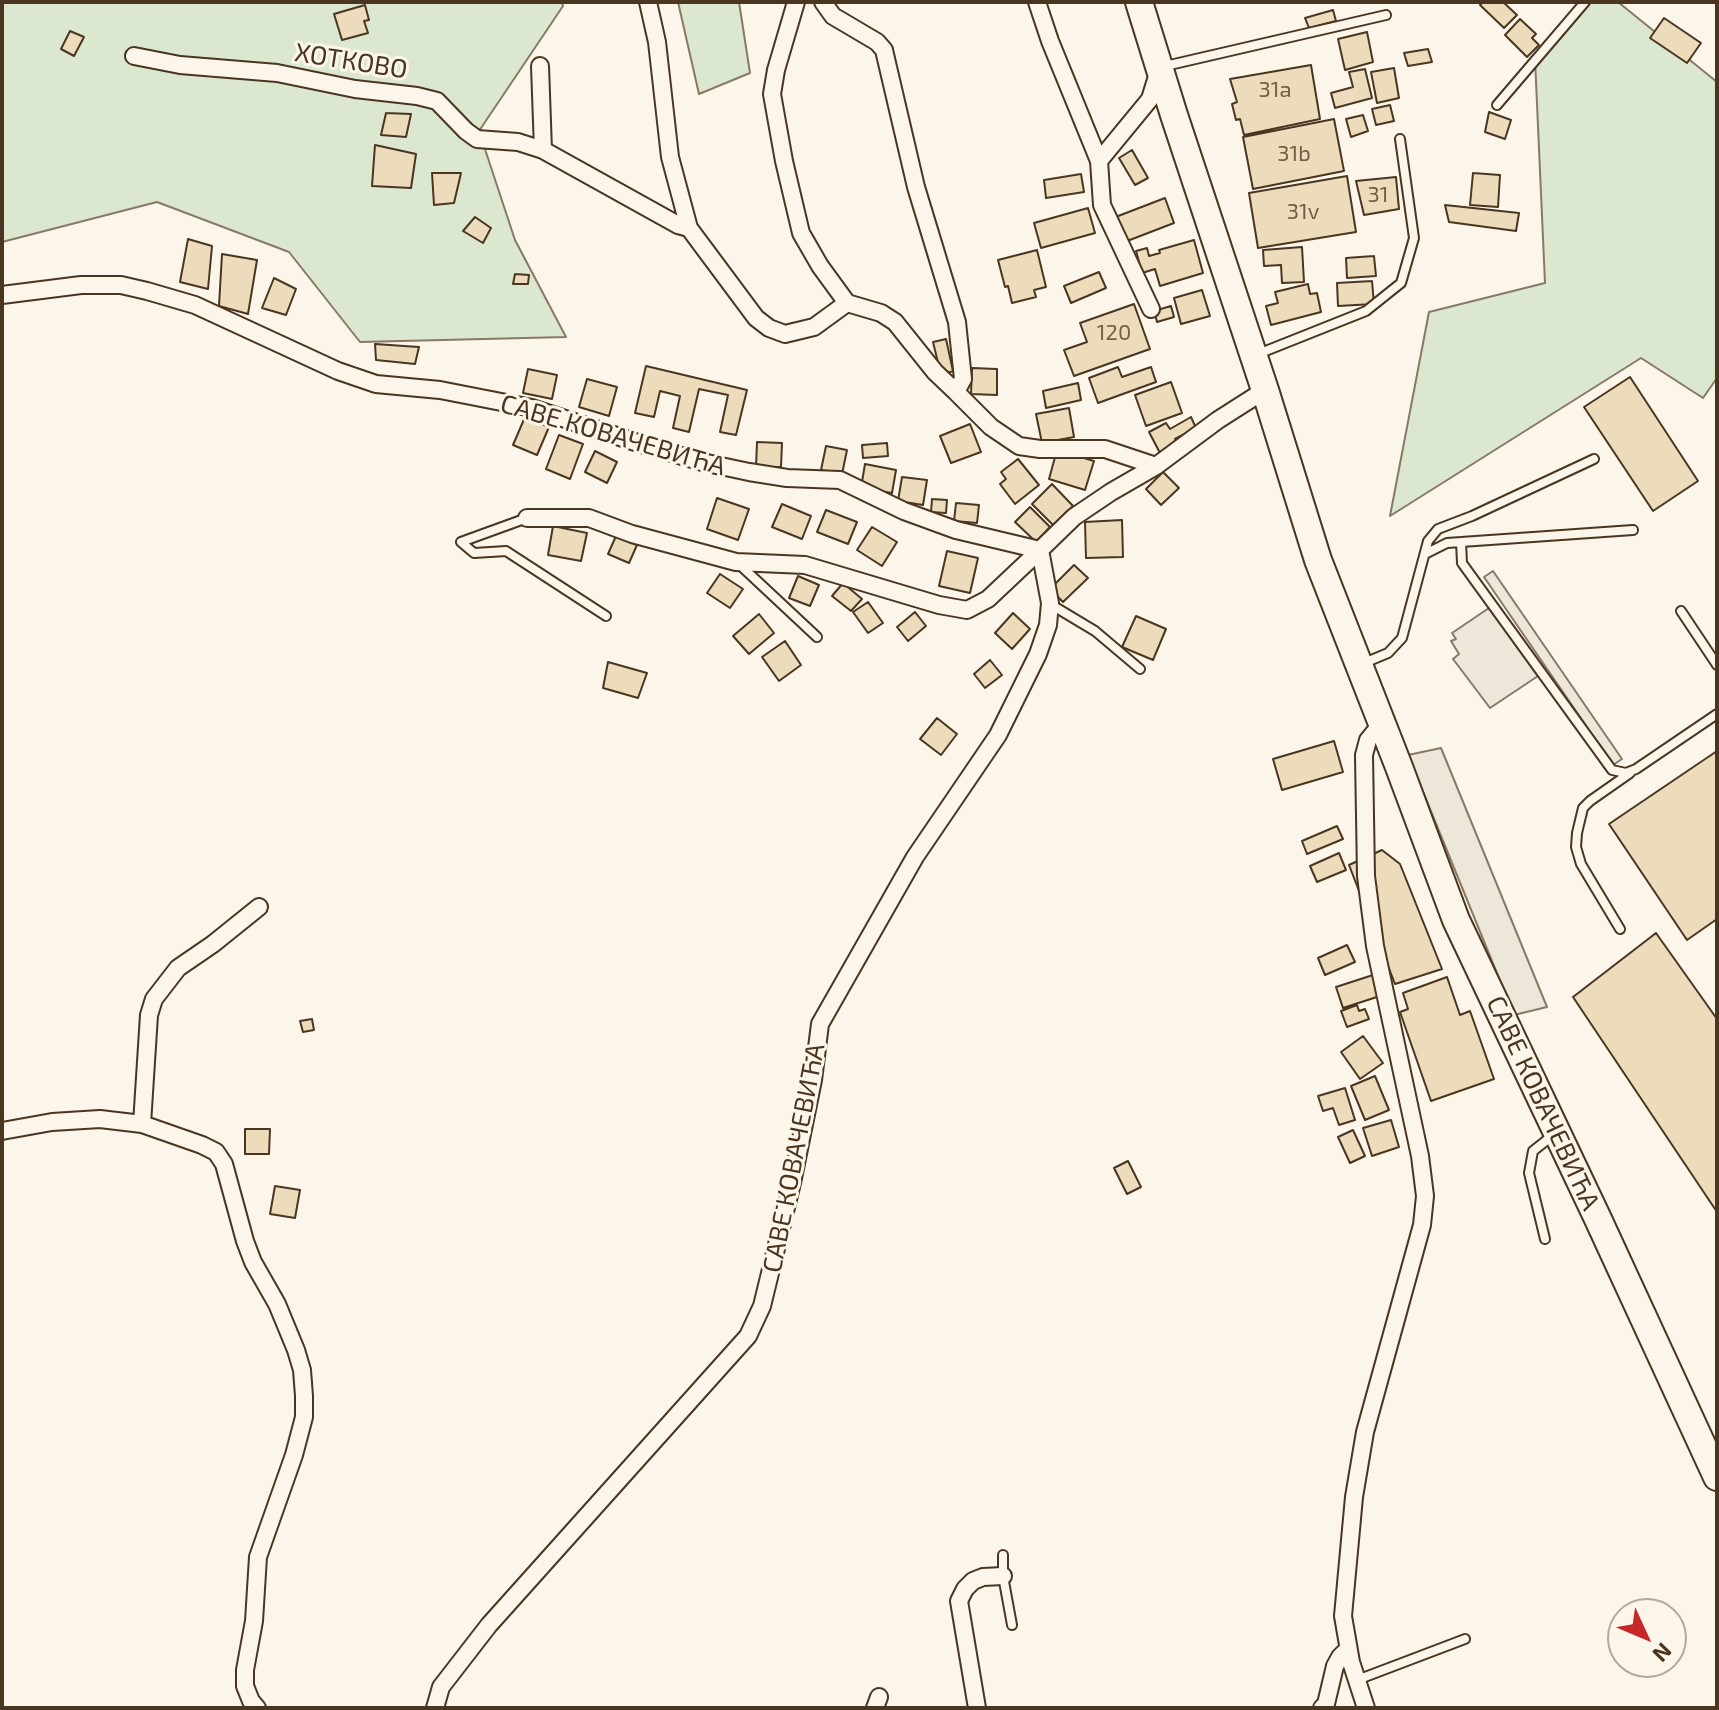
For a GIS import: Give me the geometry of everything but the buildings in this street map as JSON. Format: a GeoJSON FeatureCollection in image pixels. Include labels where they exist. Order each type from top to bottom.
{"type":"FeatureCollection","features":[{"type":"Feature","properties":{"kind":"main road","name":"САВЕ КОВАЧЕВИЋА"},"geometry":{"type":"LineString","coordinates":[[1139,2],[1318,560],[1456,920],[1717,1477]]}},
{"type":"Feature","properties":{"kind":"street"},"geometry":{"type":"LineString","coordinates":[[648,2],[657,42],[670,157],[689,228],[756,318],[769,328],[785,334],[814,327],[847,303]]}},
{"type":"Feature","properties":{"kind":"street"},"geometry":{"type":"LineString","coordinates":[[796,2],[772,94],[801,233],[847,303],[881,313],[895,322],[935,372],[991,427],[1019,446],[1105,449],[1156,466]]}},
{"type":"Feature","properties":{"kind":"street"},"geometry":{"type":"LineString","coordinates":[[823,2],[833,16],[877,42],[884,50],[916,187],[957,322],[963,379],[956,392]]}},
{"type":"Feature","properties":{"kind":"street"},"geometry":{"type":"LineString","coordinates":[[1037,2],[1099,161],[1102,205],[1151,309]]}},
{"type":"Feature","properties":{"kind":"street","name":"ХОТКОВО"},"geometry":{"type":"LineString","coordinates":[[134,56],[180,65],[277,73],[437,101],[477,139],[518,142],[543,150],[678,225],[689,228]]}},
{"type":"Feature","properties":{"kind":"street"},"geometry":{"type":"LineString","coordinates":[[540,66],[543,150]]}},
{"type":"Feature","properties":{"kind":"street"},"geometry":{"type":"LineString","coordinates":[[1099,161],[1150,99],[1160,67]]}},
{"type":"Feature","properties":{"kind":"street","name":"САВЕ КОВАЧЕВИЋА"},"geometry":{"type":"LineString","coordinates":[[2,295],[81,285],[121,285],[147,291],[195,305],[338,371],[376,384],[440,390],[532,408],[702,462],[749,472],[787,478],[840,480],[904,511],[956,530],[1040,550],[1050,603],[1048,625],[1038,654],[998,735],[915,857],[820,1024],[813,1080],[792,1183],[762,1306],[748,1336],[489,1625],[441,1687],[435,1708]]}},
{"type":"Feature","properties":{"kind":"street"},"geometry":{"type":"LineString","coordinates":[[527,518],[589,518],[632,534],[736,562],[805,565],[928,602],[967,610],[988,599],[1074,517],[1156,466],[1265,390]]}},
{"type":"Feature","properties":{"kind":"street"},"geometry":{"type":"LineString","coordinates":[[1366,1708],[1348,1649],[1343,1616],[1354,1497],[1365,1432],[1422,1225],[1425,1196],[1420,1156],[1375,946],[1366,876],[1364,755],[1368,740],[1382,723]]}},
{"type":"Feature","properties":{"kind":"street"},"geometry":{"type":"LineString","coordinates":[[142,1124],[149,1015],[154,999],[178,968],[259,907]]}},
{"type":"Feature","properties":{"kind":"street"},"geometry":{"type":"LineString","coordinates":[[2,1131],[52,1122],[100,1119],[142,1124],[202,1145],[216,1152],[224,1164],[245,1241],[277,1304],[302,1370],[304,1417],[258,1557],[254,1621],[245,1670],[245,1686],[257,1708]]}},
{"type":"Feature","properties":{"kind":"street"},"geometry":{"type":"LineString","coordinates":[[977,1708],[959,1601],[973,1581],[1003,1576]]}},
{"type":"Feature","properties":{"kind":"street"},"geometry":{"type":"LineString","coordinates":[[1322,1708],[1326,1704],[1335,1666],[1348,1649]]}},
{"type":"Feature","properties":{"kind":"lane"},"geometry":{"type":"LineString","coordinates":[[1497,105],[1585,2]]}},
{"type":"Feature","properties":{"kind":"lane"},"geometry":{"type":"LineString","coordinates":[[1160,67],[1386,15]]}},
{"type":"Feature","properties":{"kind":"lane"},"geometry":{"type":"LineString","coordinates":[[1254,356],[1366,311],[1401,283],[1414,238],[1400,139]]}},
{"type":"Feature","properties":{"kind":"lane"},"geometry":{"type":"LineString","coordinates":[[1360,665],[1388,653],[1402,638],[1428,541],[1438,529],[1594,459]]}},
{"type":"Feature","properties":{"kind":"lane"},"geometry":{"type":"LineString","coordinates":[[527,518],[461,542],[474,553],[506,551],[606,616]]}},
{"type":"Feature","properties":{"kind":"lane"},"geometry":{"type":"LineString","coordinates":[[1425,554],[1447,543],[1633,530]]}},
{"type":"Feature","properties":{"kind":"lane"},"geometry":{"type":"LineString","coordinates":[[1461,542],[1462,563],[1605,763],[1619,773],[1636,769]]}},
{"type":"Feature","properties":{"kind":"lane"},"geometry":{"type":"LineString","coordinates":[[736,562],[817,637]]}},
{"type":"Feature","properties":{"kind":"lane"},"geometry":{"type":"LineString","coordinates":[[1050,603],[1095,631],[1140,669]]}},
{"type":"Feature","properties":{"kind":"lane"},"geometry":{"type":"LineString","coordinates":[[1681,611],[1717,665]]}},
{"type":"Feature","properties":{"kind":"lane"},"geometry":{"type":"LineString","coordinates":[[1620,929],[1581,864],[1576,847],[1583,808],[1717,714]]}},
{"type":"Feature","properties":{"kind":"lane"},"geometry":{"type":"LineString","coordinates":[[1545,1239],[1529,1173],[1530,1161],[1533,1151],[1556,1133]]}},
{"type":"Feature","properties":{"kind":"lane"},"geometry":{"type":"LineString","coordinates":[[1003,1555],[1003,1576],[1012,1625]]}},
{"type":"Feature","properties":{"kind":"lane"},"geometry":{"type":"LineString","coordinates":[[1357,1680],[1465,1639]]}},
{"type":"Feature","properties":{"kind":"green space"},"geometry":{"type":"Polygon","coordinates":[[[2,2],[562,2],[563,6],[479,131],[515,240],[566,337],[360,342],[289,252],[157,202],[2,242],[2,2]]]}},
{"type":"Feature","properties":{"kind":"green space"},"geometry":{"type":"Polygon","coordinates":[[[678,2],[739,2],[750,73],[699,94],[678,2]]]}},
{"type":"Feature","properties":{"kind":"green space"},"geometry":{"type":"Polygon","coordinates":[[[1585,2],[1618,2],[1717,82],[1717,378],[1703,398],[1641,358],[1390,516],[1429,312],[1545,283],[1535,59],[1585,2]]]}},
{"type":"Feature","properties":{"kind":"shaded area"},"geometry":{"type":"Polygon","coordinates":[[[1493,571],[1622,759],[1613,765],[1484,577],[1493,571]]]}},
{"type":"Feature","properties":{"kind":"shaded area"},"geometry":{"type":"Polygon","coordinates":[[[1489,608],[1538,676],[1490,708],[1453,659],[1459,654],[1451,641],[1456,639],[1452,633],[1489,608]]]}},
{"type":"Feature","properties":{"kind":"shaded area"},"geometry":{"type":"Polygon","coordinates":[[[1441,748],[1547,1007],[1514,1015],[1408,755],[1441,748]]]}}]}
